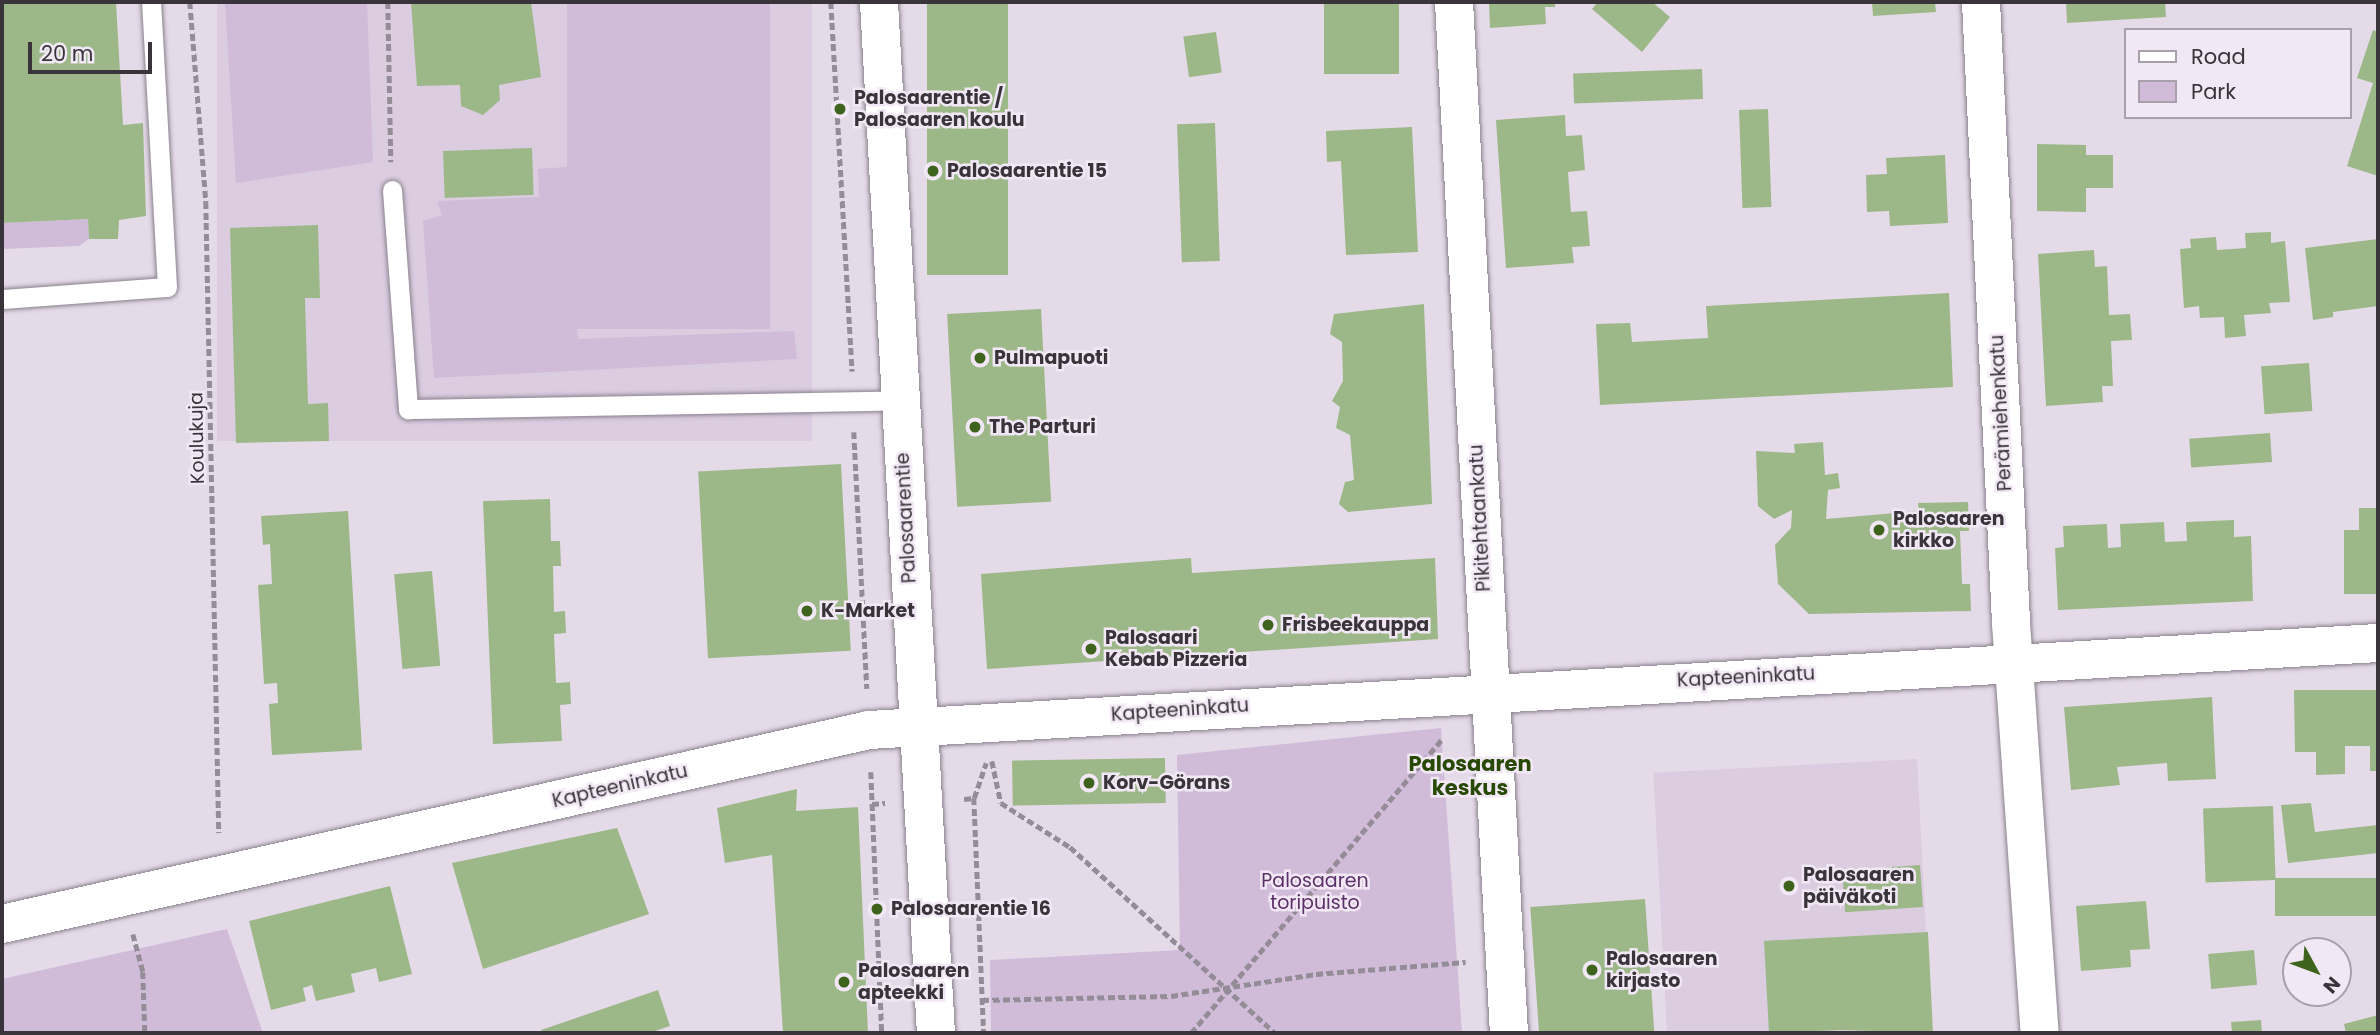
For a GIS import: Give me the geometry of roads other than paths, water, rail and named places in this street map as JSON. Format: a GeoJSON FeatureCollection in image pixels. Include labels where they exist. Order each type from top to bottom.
{"type":"FeatureCollection","features":[{"type":"Feature","properties":{"kind":"street","name":"Palosaarentie"},"geometry":{"type":"LineString","coordinates":[[879,2],[936,1033]]}},
{"type":"Feature","properties":{"kind":"street","name":"Pikitehtaankatu"},"geometry":{"type":"LineString","coordinates":[[1454,2],[1509,1033]]}},
{"type":"Feature","properties":{"kind":"street","name":"Perämiehenkatu"},"geometry":{"type":"LineString","coordinates":[[1981,2],[2014,662],[2040,1033]]}},
{"type":"Feature","properties":{"kind":"street","name":"Kapteeninkatu"},"geometry":{"type":"LineString","coordinates":[[2,924],[869,730],[1489,691],[2378,643]]}},
{"type":"Feature","properties":{"kind":"lane"},"geometry":{"type":"LineString","coordinates":[[2,299],[167,287],[151,2]]}},
{"type":"Feature","properties":{"kind":"lane"},"geometry":{"type":"LineString","coordinates":[[391,190],[408,409],[900,400]]}},
{"type":"Feature","properties":{"kind":"place","name":"Palosaarentie / Palosaaren koulu"},"geometry":{"type":"Point","coordinates":[840,109]}},
{"type":"Feature","properties":{"kind":"place","name":"Palosaarentie 15"},"geometry":{"type":"Point","coordinates":[933,171]}},
{"type":"Feature","properties":{"kind":"place","name":"Pulmapuoti"},"geometry":{"type":"Point","coordinates":[980,358]}},
{"type":"Feature","properties":{"kind":"place","name":"The Parturi"},"geometry":{"type":"Point","coordinates":[975,427]}},
{"type":"Feature","properties":{"kind":"place","name":"Palosaaren kirkko"},"geometry":{"type":"Point","coordinates":[1879,530]}},
{"type":"Feature","properties":{"kind":"place","name":"K-Market"},"geometry":{"type":"Point","coordinates":[807,611]}},
{"type":"Feature","properties":{"kind":"place","name":"Frisbeekauppa"},"geometry":{"type":"Point","coordinates":[1268,625]}},
{"type":"Feature","properties":{"kind":"place","name":"Palosaari Kebab Pizzeria"},"geometry":{"type":"Point","coordinates":[1091,649]}},
{"type":"Feature","properties":{"kind":"place","name":"Korv-Görans"},"geometry":{"type":"Point","coordinates":[1089,783]}},
{"type":"Feature","properties":{"kind":"place","name":"Palosaaren päiväkoti"},"geometry":{"type":"Point","coordinates":[1789,886]}},
{"type":"Feature","properties":{"kind":"place","name":"Palosaarentie 16"},"geometry":{"type":"Point","coordinates":[877,909]}},
{"type":"Feature","properties":{"kind":"place","name":"Palosaaren kirjasto"},"geometry":{"type":"Point","coordinates":[1592,970]}},
{"type":"Feature","properties":{"kind":"place","name":"Palosaaren apteekki"},"geometry":{"type":"Point","coordinates":[844,982]}},
{"type":"Feature","properties":{"kind":"district","name":"Palosaaren keskus"},"geometry":{"type":"Point","coordinates":[1470,776]}},
{"type":"Feature","properties":{"kind":"park label","name":"Palosaaren toripuisto"},"geometry":{"type":"Point","coordinates":[1315,892]}}]}
